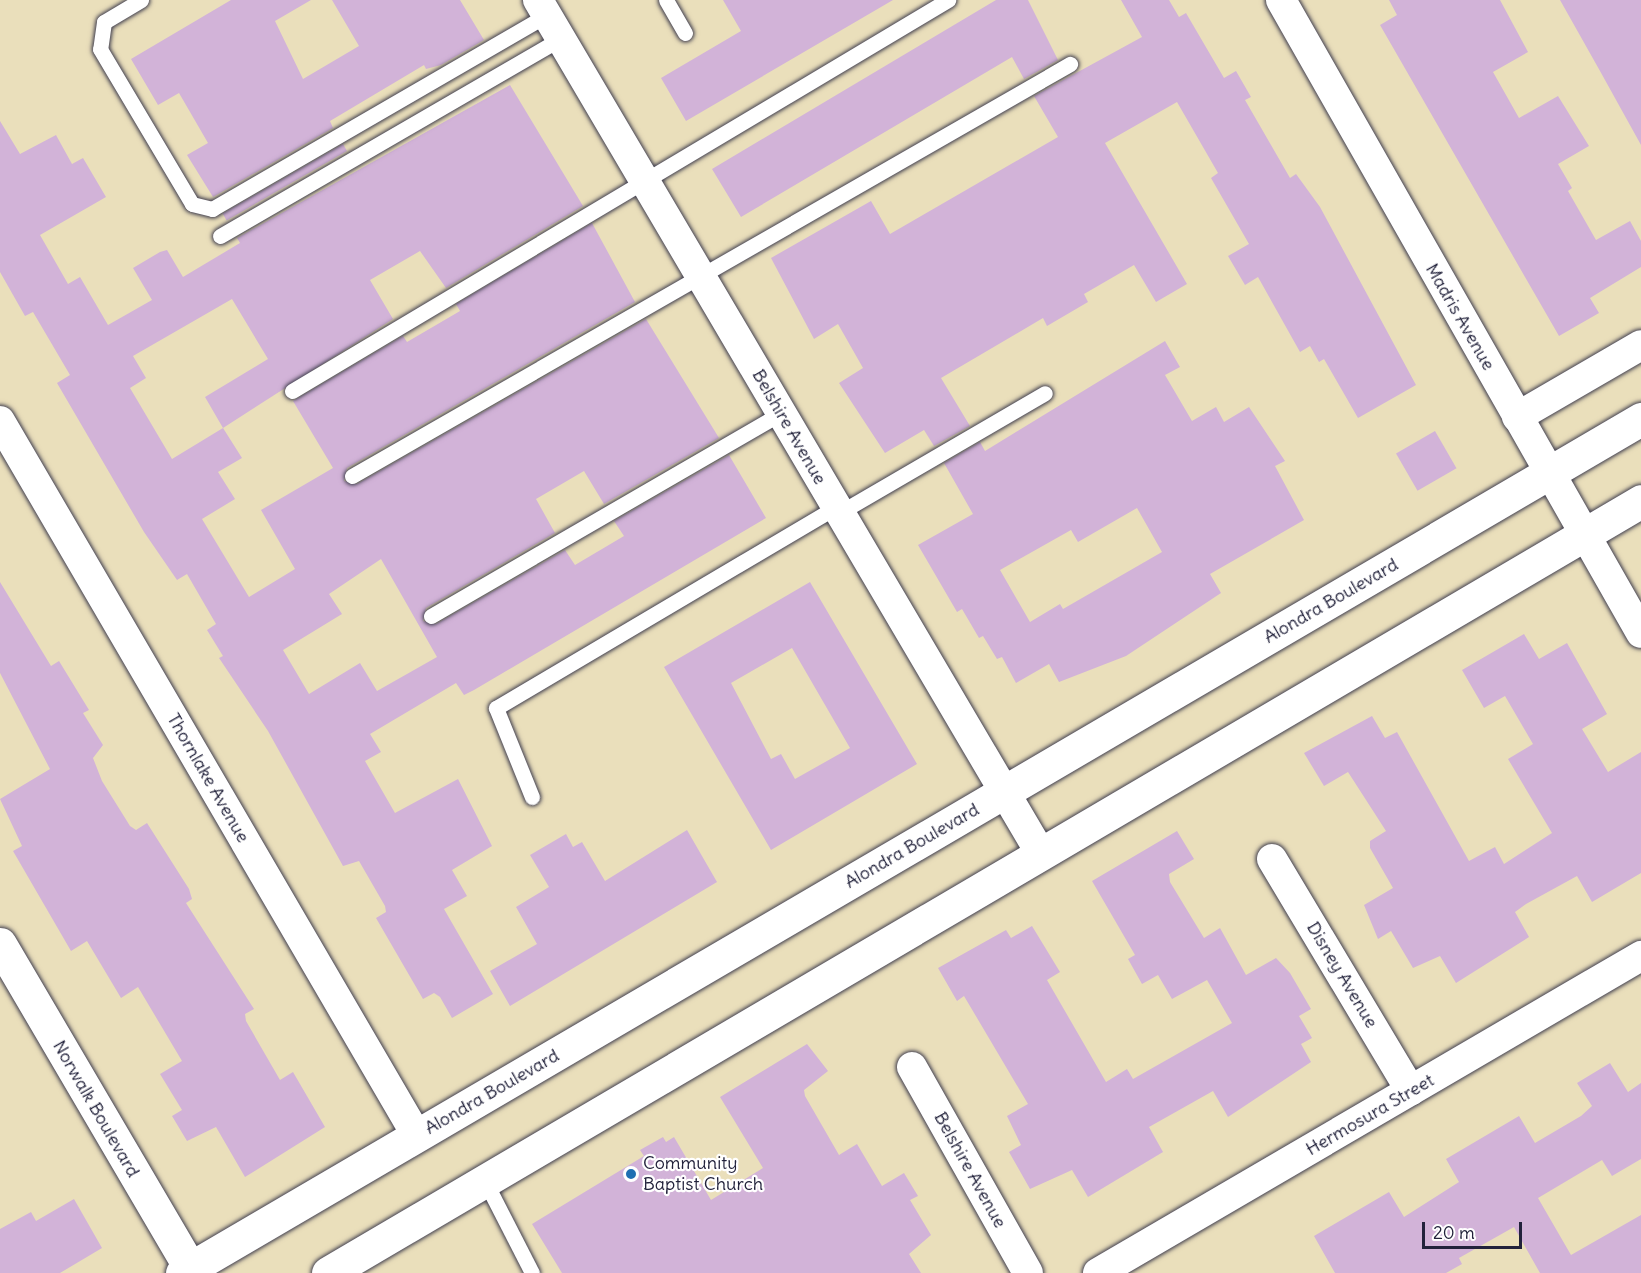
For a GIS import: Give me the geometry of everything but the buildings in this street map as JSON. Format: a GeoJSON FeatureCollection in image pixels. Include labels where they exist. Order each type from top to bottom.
{"type":"FeatureCollection","features":[{"type":"Feature","properties":{"kind":"main road","name":"Alondra Boulevard"},"geometry":{"type":"LineString","coordinates":[[188,1272],[1641,419]]}},
{"type":"Feature","properties":{"kind":"main road"},"geometry":{"type":"LineString","coordinates":[[327,1273],[1641,501]]}},
{"type":"Feature","properties":{"kind":"main road","name":"Norwalk Boulevard"},"geometry":{"type":"LineString","coordinates":[[2,950],[188,1272]]}},
{"type":"Feature","properties":{"kind":"street","name":"Madris Avenue"},"geometry":{"type":"LineString","coordinates":[[1281,0],[1585,534],[1631,590],[1641,633]]}},
{"type":"Feature","properties":{"kind":"street","name":"Belshire Avenue"},"geometry":{"type":"LineString","coordinates":[[549,18],[1041,854]]}},
{"type":"Feature","properties":{"kind":"street"},"geometry":{"type":"LineString","coordinates":[[1517,417],[1641,345]]}},
{"type":"Feature","properties":{"kind":"street","name":"Thornlake Avenue"},"geometry":{"type":"LineString","coordinates":[[0,421],[417,1136]]}},
{"type":"Feature","properties":{"kind":"street","name":"Disney Avenue"},"geometry":{"type":"LineString","coordinates":[[1272,859],[1411,1091]]}},
{"type":"Feature","properties":{"kind":"street","name":"Hermosura Street"},"geometry":{"type":"LineString","coordinates":[[1098,1273],[1641,956]]}},
{"type":"Feature","properties":{"kind":"street","name":"Belshire Avenue"},"geometry":{"type":"LineString","coordinates":[[912,1067],[1028,1273]]}},
{"type":"Feature","properties":{"kind":"lane"},"geometry":{"type":"LineString","coordinates":[[141,0],[104,22],[100,49],[192,204],[212,209],[549,18]]}},
{"type":"Feature","properties":{"kind":"lane"},"geometry":{"type":"LineString","coordinates":[[666,0],[685,33]]}},
{"type":"Feature","properties":{"kind":"lane"},"geometry":{"type":"LineString","coordinates":[[292,391],[948,0]]}},
{"type":"Feature","properties":{"kind":"lane"},"geometry":{"type":"LineString","coordinates":[[220,236],[549,18]]}},
{"type":"Feature","properties":{"kind":"lane"},"geometry":{"type":"LineString","coordinates":[[352,477],[699,273],[1070,64]]}},
{"type":"Feature","properties":{"kind":"lane"},"geometry":{"type":"LineString","coordinates":[[532,797],[496,708],[1045,393]]}},
{"type":"Feature","properties":{"kind":"lane"},"geometry":{"type":"LineString","coordinates":[[431,616],[781,413]]}},
{"type":"Feature","properties":{"kind":"lane"},"geometry":{"type":"LineString","coordinates":[[485,1181],[531,1273]]}},
{"type":"Feature","properties":{"kind":"place","name":"Community Baptist Church"},"geometry":{"type":"Point","coordinates":[631,1174]}}]}
